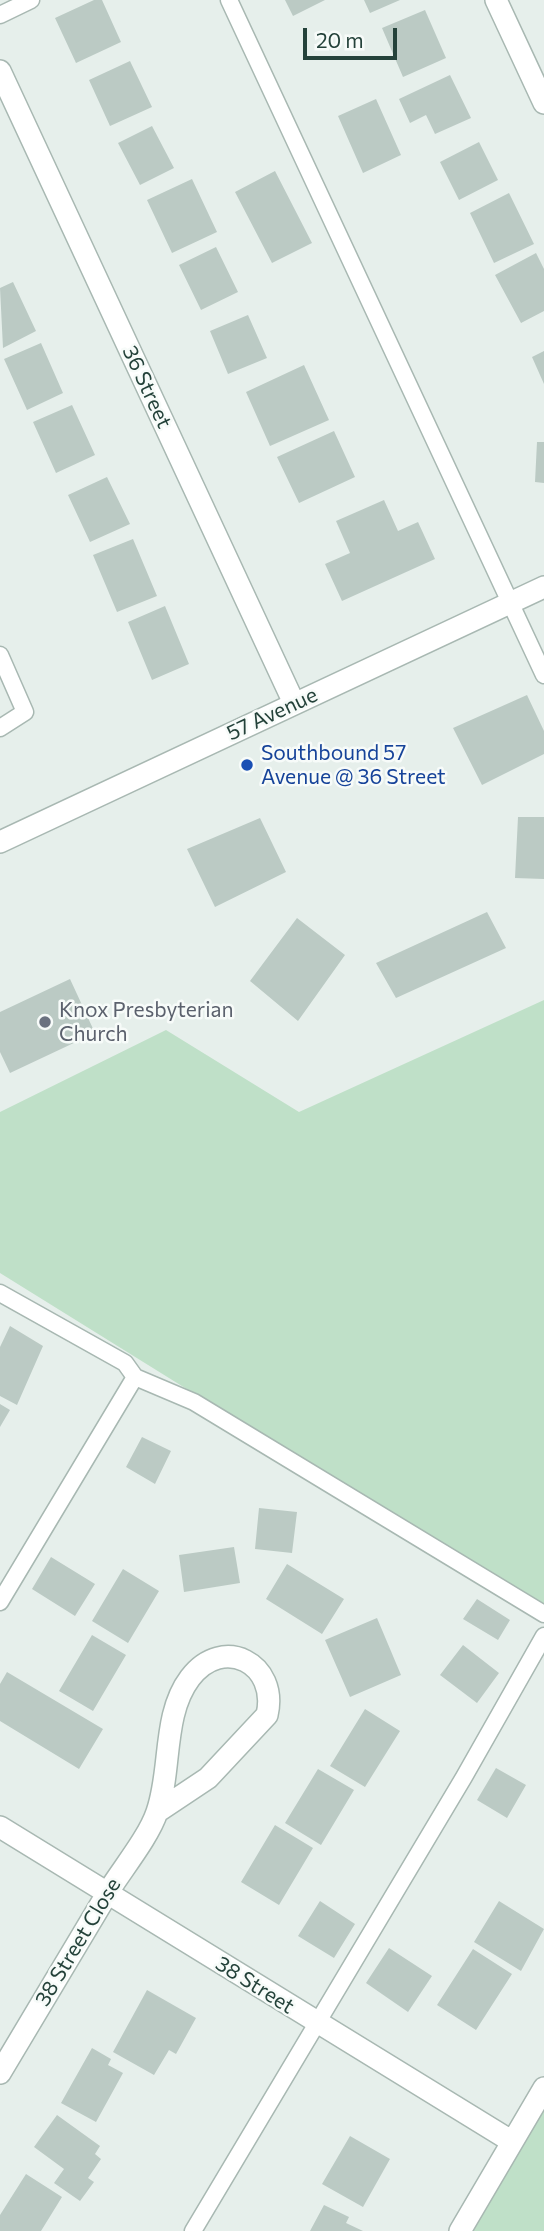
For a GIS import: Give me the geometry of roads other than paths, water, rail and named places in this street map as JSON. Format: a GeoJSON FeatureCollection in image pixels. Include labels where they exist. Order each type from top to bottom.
{"type":"FeatureCollection","features":[{"type":"Feature","properties":{"kind":"street"},"geometry":{"type":"LineString","coordinates":[[496,0],[544,103]]}},
{"type":"Feature","properties":{"kind":"street","name":"36 Street"},"geometry":{"type":"LineString","coordinates":[[0,71],[294,703]]}},
{"type":"Feature","properties":{"kind":"street","name":"57 Avenue"},"geometry":{"type":"LineString","coordinates":[[0,842],[544,587]]}},
{"type":"Feature","properties":{"kind":"street","name":"38 Street Close"},"geometry":{"type":"LineString","coordinates":[[0,2073],[157,1812],[167,1751],[183,1689],[202,1665],[216,1658],[247,1659],[256,1667],[266,1686],[270,1701],[267,1715],[208,1778],[157,1812]]}},
{"type":"Feature","properties":{"kind":"street","name":"38 Street"},"geometry":{"type":"LineString","coordinates":[[0,1827],[512,2141]]}},
{"type":"Feature","properties":{"kind":"street"},"geometry":{"type":"LineString","coordinates":[[460,2231],[544,2088]]}},
{"type":"Feature","properties":{"kind":"lane"},"geometry":{"type":"LineString","coordinates":[[0,15],[32,0]]}},
{"type":"Feature","properties":{"kind":"lane"},"geometry":{"type":"LineString","coordinates":[[229,0],[544,675]]}},
{"type":"Feature","properties":{"kind":"lane"},"geometry":{"type":"LineString","coordinates":[[0,655],[25,712],[0,728]]}},
{"type":"Feature","properties":{"kind":"lane"},"geometry":{"type":"LineString","coordinates":[[0,1293],[125,1363],[135,1377],[194,1402],[544,1614]]}},
{"type":"Feature","properties":{"kind":"lane"},"geometry":{"type":"LineString","coordinates":[[0,1602],[135,1377]]}},
{"type":"Feature","properties":{"kind":"lane"},"geometry":{"type":"LineString","coordinates":[[193,2231],[315,2022],[464,1777],[544,1636]]}},
{"type":"Feature","properties":{"kind":"place","name":"Southbound 57 Avenue @ 36 Street"},"geometry":{"type":"Point","coordinates":[247,765]}},
{"type":"Feature","properties":{"kind":"place","name":"Knox Presbyterian Church"},"geometry":{"type":"Point","coordinates":[45,1022]}}]}
